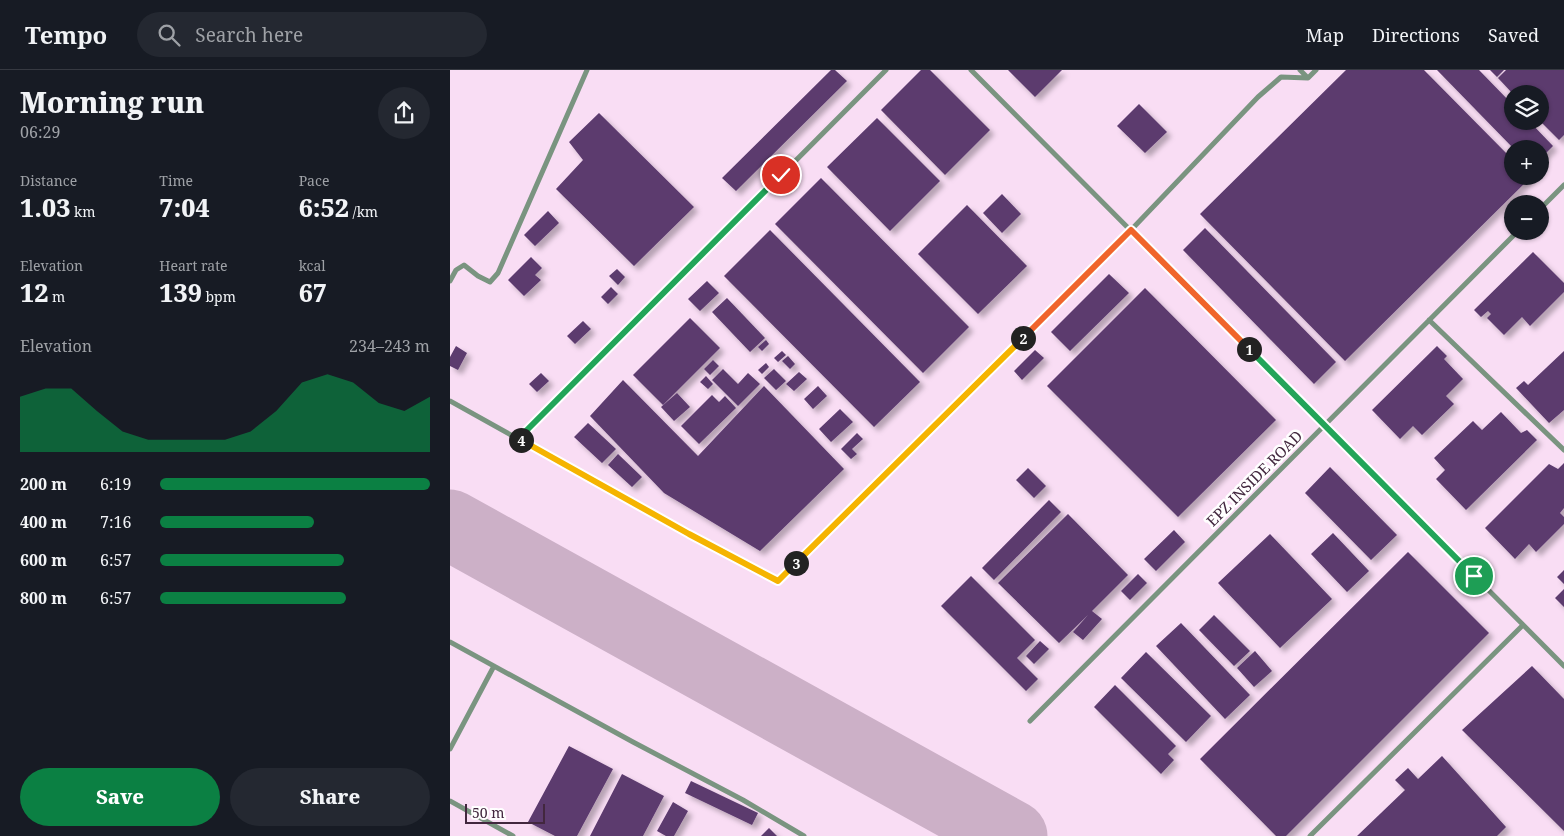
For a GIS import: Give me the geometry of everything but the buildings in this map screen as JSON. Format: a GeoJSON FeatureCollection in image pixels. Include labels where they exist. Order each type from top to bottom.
{"type":"FeatureCollection","features":[{"type":"Feature","properties":{"kind":"lane"},"geometry":{"type":"LineString","coordinates":[[450,281],[456,270],[464,265],[490,282],[498,273],[586,70]]}},
{"type":"Feature","properties":{"kind":"lane"},"geometry":{"type":"LineString","coordinates":[[518,439],[886,70]]}},
{"type":"Feature","properties":{"kind":"lane"},"geometry":{"type":"LineString","coordinates":[[971,70],[1564,666]]}},
{"type":"Feature","properties":{"kind":"lane"},"geometry":{"type":"LineString","coordinates":[[1300,70],[1308,78]]}},
{"type":"Feature","properties":{"kind":"lane"},"geometry":{"type":"LineString","coordinates":[[450,401],[689,534],[778,581],[1131,230],[1258,97],[1281,77],[1308,78],[1316,70]]}},
{"type":"Feature","properties":{"kind":"lane"},"geometry":{"type":"LineString","coordinates":[[1549,200],[1564,185]]}},
{"type":"Feature","properties":{"kind":"lane","name":"EPZ INSIDE ROAD"},"geometry":{"type":"LineString","coordinates":[[1030,721],[1509,240]]}},
{"type":"Feature","properties":{"kind":"lane"},"geometry":{"type":"LineString","coordinates":[[1429,320],[1564,450]]}},
{"type":"Feature","properties":{"kind":"lane"},"geometry":{"type":"LineString","coordinates":[[1310,836],[1523,626]]}},
{"type":"Feature","properties":{"kind":"lane"},"geometry":{"type":"LineString","coordinates":[[450,642],[743,800],[804,836]]}},
{"type":"Feature","properties":{"kind":"lane"},"geometry":{"type":"LineString","coordinates":[[450,749],[494,666]]}},
{"type":"Feature","properties":{"kind":"lane"},"geometry":{"type":"LineString","coordinates":[[450,801],[513,836]]}},
{"type":"Feature","properties":{"kind":"runway"},"geometry":{"type":"LineString","coordinates":[[450,525],[1012,836]]}},
{"type":"Feature","properties":{"kind":"route"},"geometry":{"type":"LineString","coordinates":[[781,175],[518,439],[778,581],[1131,230],[1474,576]]}}]}
